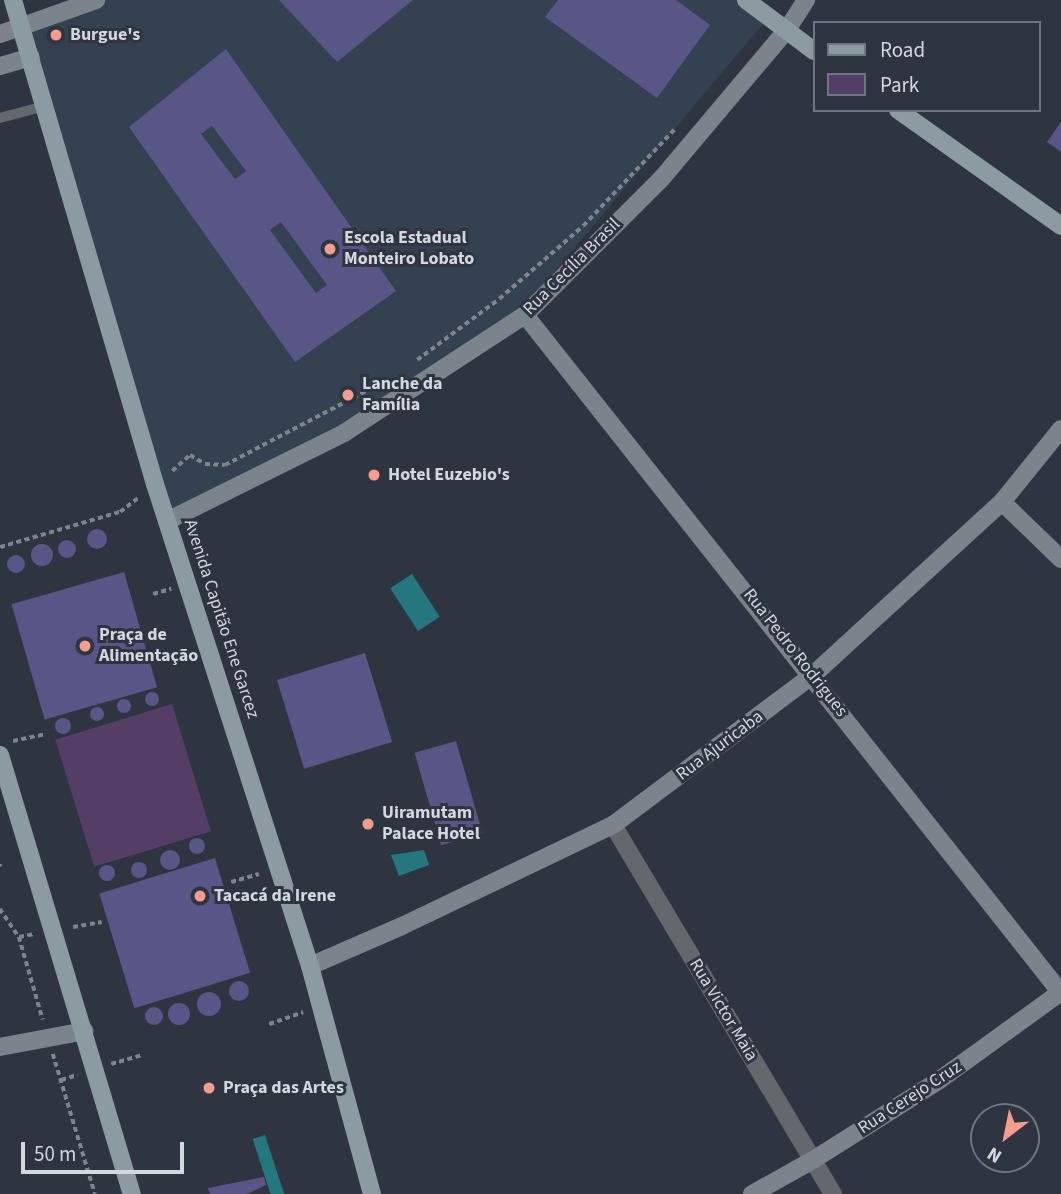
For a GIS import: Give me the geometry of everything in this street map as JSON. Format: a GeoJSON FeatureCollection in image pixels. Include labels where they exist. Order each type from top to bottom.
{"type":"FeatureCollection","features":[{"type":"Feature","properties":{"kind":"main road","name":"Avenida Capitão Ene Garcez"},"geometry":{"type":"LineString","coordinates":[[13,0],[155,484],[310,966],[372,1194]]}},
{"type":"Feature","properties":{"kind":"main road"},"geometry":{"type":"LineString","coordinates":[[747,0],[813,50]]}},
{"type":"Feature","properties":{"kind":"main road"},"geometry":{"type":"LineString","coordinates":[[901,112],[1061,226]]}},
{"type":"Feature","properties":{"kind":"main road"},"geometry":{"type":"LineString","coordinates":[[6,748],[132,1194]]}},
{"type":"Feature","properties":{"kind":"street"},"geometry":{"type":"LineString","coordinates":[[0,34],[96,0]]}},
{"type":"Feature","properties":{"kind":"street","name":"Rua Cecília Brasil"},"geometry":{"type":"LineString","coordinates":[[167,521],[345,433],[525,315],[662,178],[786,31],[806,0]]}},
{"type":"Feature","properties":{"kind":"street"},"geometry":{"type":"LineString","coordinates":[[0,66],[31,57]]}},
{"type":"Feature","properties":{"kind":"street","name":"Rua Pedro Rodrigues"},"geometry":{"type":"LineString","coordinates":[[525,315],[813,675],[1061,992]]}},
{"type":"Feature","properties":{"kind":"street","name":"Rua Ajuricaba"},"geometry":{"type":"LineString","coordinates":[[310,966],[402,926],[613,825],[813,675],[1002,502],[1061,429]]}},
{"type":"Feature","properties":{"kind":"street"},"geometry":{"type":"LineString","coordinates":[[1002,502],[1061,559]]}},
{"type":"Feature","properties":{"kind":"street","name":"Rua Victor Maia"},"geometry":{"type":"LineString","coordinates":[[613,825],[833,1194]]}},
{"type":"Feature","properties":{"kind":"street","name":"Rua Cerejo Cruz"},"geometry":{"type":"LineString","coordinates":[[752,1194],[813,1160],[938,1081],[1061,992]]}},
{"type":"Feature","properties":{"kind":"street"},"geometry":{"type":"LineString","coordinates":[[0,1046],[85,1031]]}},
{"type":"Feature","properties":{"kind":"lane"},"geometry":{"type":"LineString","coordinates":[[0,118],[45,106]]}},
{"type":"Feature","properties":{"kind":"path"},"geometry":{"type":"LineString","coordinates":[[416,360],[499,299],[583,226],[679,125]]}},
{"type":"Feature","properties":{"kind":"path"},"geometry":{"type":"LineString","coordinates":[[0,547],[120,512],[190,455],[205,464],[225,465],[384,382]]}},
{"type":"Feature","properties":{"kind":"path"},"geometry":{"type":"LineString","coordinates":[[6,748],[45,734]]}},
{"type":"Feature","properties":{"kind":"path"},"geometry":{"type":"LineString","coordinates":[[231,882],[279,869]]}},
{"type":"Feature","properties":{"kind":"path"},"geometry":{"type":"LineString","coordinates":[[269,1024],[321,1006]]}},
{"type":"Feature","properties":{"kind":"shaded area","name":"Escola Estadual Monteiro Lobato"},"geometry":{"type":"Polygon","coordinates":[[[96,0],[743,0],[768,18],[509,326],[350,425],[167,520],[22,28],[96,0]]]}},
{"type":"Feature","properties":{"kind":"green space"},"geometry":{"type":"Polygon","coordinates":[[[172,704],[211,831],[94,867],[55,740],[172,704]]]}},
{"type":"Feature","properties":{"kind":"water"},"geometry":{"type":"Polygon","coordinates":[[[412,574],[440,617],[418,631],[390,588],[412,574]]]}},
{"type":"Feature","properties":{"kind":"water"},"geometry":{"type":"Polygon","coordinates":[[[424,850],[429,865],[399,876],[391,855],[424,850]]]}},
{"type":"Feature","properties":{"kind":"water"},"geometry":{"type":"Polygon","coordinates":[[[265,1135],[284,1194],[271,1194],[253,1139],[265,1135]]]}},
{"type":"Feature","properties":{"kind":"building"},"geometry":{"type":"Polygon","coordinates":[[[279,0],[413,0],[337,62],[279,0]]]}},
{"type":"Feature","properties":{"kind":"building"},"geometry":{"type":"Polygon","coordinates":[[[558,0],[676,0],[710,25],[657,98],[545,17],[558,0]]]}},
{"type":"Feature","properties":{"kind":"building"},"geometry":{"type":"Polygon","coordinates":[[[226,49],[396,291],[295,362],[129,127],[226,49]],[[212,126],[201,134],[235,179],[246,171],[212,126]],[[281,222],[270,230],[316,293],[327,285],[281,222]]]}},
{"type":"Feature","properties":{"kind":"building"},"geometry":{"type":"Polygon","coordinates":[[[1061,122],[1061,152],[1047,142],[1061,122]]]}},
{"type":"Feature","properties":{"kind":"building"},"geometry":{"type":"Polygon","coordinates":[[[97,529],[104,532],[107,539],[104,546],[97,549],[90,546],[87,539],[90,532],[97,529]]]}},
{"type":"Feature","properties":{"kind":"building"},"geometry":{"type":"Polygon","coordinates":[[[67,540],[73,543],[76,549],[73,555],[67,558],[61,555],[58,549],[61,543],[67,540]]]}},
{"type":"Feature","properties":{"kind":"building"},"geometry":{"type":"Polygon","coordinates":[[[42,544],[52,551],[53,555],[46,565],[42,566],[32,559],[31,555],[38,545],[42,544]]]}},
{"type":"Feature","properties":{"kind":"building"},"geometry":{"type":"Polygon","coordinates":[[[16,555],[22,558],[25,564],[22,570],[16,573],[10,570],[7,564],[10,558],[16,555]]]}},
{"type":"Feature","properties":{"kind":"building","name":"Praça de Alimentação"},"geometry":{"type":"Polygon","coordinates":[[[124,572],[157,687],[45,720],[12,604],[124,572]]]}},
{"type":"Feature","properties":{"kind":"building"},"geometry":{"type":"Polygon","coordinates":[[[365,653],[392,742],[304,769],[277,680],[365,653]]]}},
{"type":"Feature","properties":{"kind":"building"},"geometry":{"type":"Polygon","coordinates":[[[149,692],[155,692],[159,699],[155,706],[149,706],[145,702],[145,696],[149,692]]]}},
{"type":"Feature","properties":{"kind":"building"},"geometry":{"type":"Polygon","coordinates":[[[121,699],[127,699],[131,706],[127,713],[121,713],[117,709],[117,703],[121,699]]]}},
{"type":"Feature","properties":{"kind":"building"},"geometry":{"type":"Polygon","coordinates":[[[97,707],[102,709],[102,719],[97,721],[92,719],[90,714],[92,709],[97,707]]]}},
{"type":"Feature","properties":{"kind":"building"},"geometry":{"type":"Polygon","coordinates":[[[63,718],[71,726],[63,734],[55,726],[63,718]]]}},
{"type":"Feature","properties":{"kind":"building"},"geometry":{"type":"Polygon","coordinates":[[[456,741],[482,833],[441,845],[415,753],[456,741]]]}},
{"type":"Feature","properties":{"kind":"building"},"geometry":{"type":"Polygon","coordinates":[[[197,838],[205,846],[197,854],[189,846],[197,838]]]}},
{"type":"Feature","properties":{"kind":"building"},"geometry":{"type":"Polygon","coordinates":[[[170,850],[177,853],[180,860],[177,867],[170,870],[163,867],[160,860],[163,853],[170,850]]]}},
{"type":"Feature","properties":{"kind":"building"},"geometry":{"type":"Polygon","coordinates":[[[215,858],[250,973],[134,1008],[99,893],[215,858]]]}},
{"type":"Feature","properties":{"kind":"building"},"geometry":{"type":"Polygon","coordinates":[[[136,862],[142,862],[147,870],[145,876],[136,878],[131,873],[131,867],[136,862]]]}},
{"type":"Feature","properties":{"kind":"building"},"geometry":{"type":"Polygon","coordinates":[[[107,865],[113,867],[113,879],[107,881],[101,879],[99,873],[101,867],[107,865]]]}},
{"type":"Feature","properties":{"kind":"building"},"geometry":{"type":"Polygon","coordinates":[[[239,981],[246,984],[249,991],[246,998],[239,1001],[232,998],[229,991],[232,984],[239,981]]]}},
{"type":"Feature","properties":{"kind":"building"},"geometry":{"type":"Polygon","coordinates":[[[209,992],[218,995],[221,1004],[218,1013],[209,1016],[200,1013],[197,1004],[200,995],[209,992]]]}},
{"type":"Feature","properties":{"kind":"building"},"geometry":{"type":"Polygon","coordinates":[[[179,1003],[187,1006],[190,1014],[187,1022],[179,1025],[171,1022],[168,1014],[171,1006],[179,1003]]]}},
{"type":"Feature","properties":{"kind":"building"},"geometry":{"type":"Polygon","coordinates":[[[154,1007],[160,1010],[163,1016],[160,1022],[154,1025],[148,1022],[145,1016],[148,1010],[154,1007]]]}},
{"type":"Feature","properties":{"kind":"building"},"geometry":{"type":"Polygon","coordinates":[[[264,1177],[266,1185],[247,1194],[210,1194],[208,1188],[264,1177]]]}},
{"type":"Feature","properties":{"kind":"place","name":"Burgue's"},"geometry":{"type":"Point","coordinates":[56,35]}},
{"type":"Feature","properties":{"kind":"place","name":"Escola Estadual Monteiro Lobato"},"geometry":{"type":"Point","coordinates":[330,249]}},
{"type":"Feature","properties":{"kind":"place","name":"Lanche da Família"},"geometry":{"type":"Point","coordinates":[348,395]}},
{"type":"Feature","properties":{"kind":"place","name":"Hotel Euzebio's"},"geometry":{"type":"Point","coordinates":[374,475]}},
{"type":"Feature","properties":{"kind":"place","name":"Praça de Alimentação"},"geometry":{"type":"Point","coordinates":[85,646]}},
{"type":"Feature","properties":{"kind":"place","name":"Uiramutam Palace Hotel"},"geometry":{"type":"Point","coordinates":[368,824]}},
{"type":"Feature","properties":{"kind":"place","name":"Tacacá da Irene"},"geometry":{"type":"Point","coordinates":[200,896]}},
{"type":"Feature","properties":{"kind":"place","name":"Praça das Artes"},"geometry":{"type":"Point","coordinates":[209,1088]}}]}
